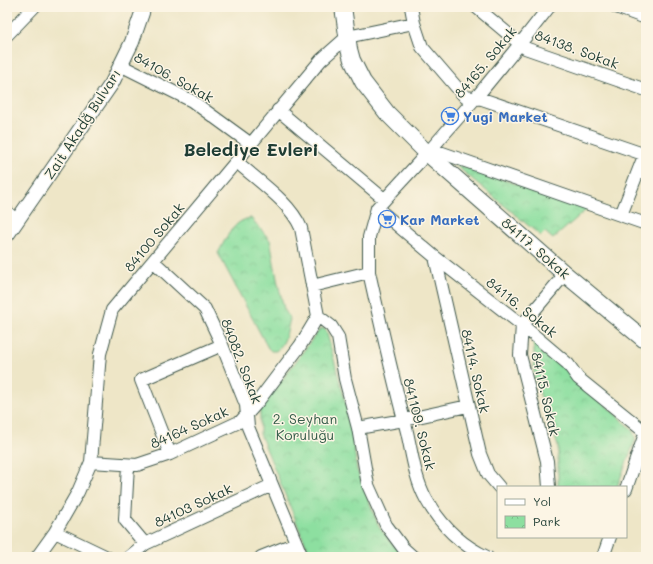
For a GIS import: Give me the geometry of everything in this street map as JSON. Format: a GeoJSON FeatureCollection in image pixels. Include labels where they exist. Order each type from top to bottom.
{"type":"FeatureCollection","features":[{"type":"Feature","properties":{"kind":"main road","name":"84117. Sokak"},"geometry":{"type":"LineString","coordinates":[[343,7],[348,49],[352,60],[357,72],[387,113],[564,274],[646,341]]}},
{"type":"Feature","properties":{"kind":"street"},"geometry":{"type":"LineString","coordinates":[[7,35],[34,7]]}},
{"type":"Feature","properties":{"kind":"street","name":"Zait Akadğ Bulvarı"},"geometry":{"type":"LineString","coordinates":[[7,235],[12,217],[112,82],[132,42],[143,7]]}},
{"type":"Feature","properties":{"kind":"street"},"geometry":{"type":"LineString","coordinates":[[411,7],[414,23],[422,46],[465,96],[482,100],[646,153],[622,215]]}},
{"type":"Feature","properties":{"kind":"street","name":"84138. Sokak"},"geometry":{"type":"LineString","coordinates":[[476,7],[525,48],[646,90]]}},
{"type":"Feature","properties":{"kind":"street","name":"84165. Sokak"},"geometry":{"type":"LineString","coordinates":[[429,151],[520,44],[549,7]]}},
{"type":"Feature","properties":{"kind":"street"},"geometry":{"type":"LineString","coordinates":[[616,7],[646,18]]}},
{"type":"Feature","properties":{"kind":"street"},"geometry":{"type":"LineString","coordinates":[[347,36],[414,23]]}},
{"type":"Feature","properties":{"kind":"street","name":"84100 Sokak"},"geometry":{"type":"LineString","coordinates":[[37,557],[55,532],[78,492],[91,462],[100,354],[112,310],[237,162],[278,110],[321,60],[347,36]]}},
{"type":"Feature","properties":{"kind":"street","name":"84106. Sokak"},"geometry":{"type":"LineString","coordinates":[[120,65],[192,101],[251,144]]}},
{"type":"Feature","properties":{"kind":"street","name":"84116. Sokak"},"geometry":{"type":"LineString","coordinates":[[278,110],[435,257],[522,325],[568,364],[578,378],[646,431]]}},
{"type":"Feature","properties":{"kind":"street"},"geometry":{"type":"LineString","coordinates":[[312,286],[369,272],[369,237],[380,204],[429,151],[646,224]]}},
{"type":"Feature","properties":{"kind":"street"},"geometry":{"type":"LineString","coordinates":[[237,162],[287,206],[298,220],[301,228],[318,316],[331,326],[338,337],[345,379],[358,428],[368,485],[381,517],[394,536],[413,557]]}},
{"type":"Feature","properties":{"kind":"street","name":"84114. Sokak"},"geometry":{"type":"LineString","coordinates":[[435,257],[468,406],[484,464],[488,474],[498,486]]}},
{"type":"Feature","properties":{"kind":"street","name":"84082. Sokak"},"geometry":{"type":"LineString","coordinates":[[153,261],[205,309],[222,345],[246,405],[248,427],[302,557]]}},
{"type":"Feature","properties":{"kind":"street","name":"841109. Sokak"},"geometry":{"type":"LineString","coordinates":[[369,272],[420,487],[429,504],[443,524],[456,537],[483,556]]}},
{"type":"Feature","properties":{"kind":"street"},"geometry":{"type":"LineString","coordinates":[[522,325],[564,274]]}},
{"type":"Feature","properties":{"kind":"street","name":"84164 Sokak"},"geometry":{"type":"LineString","coordinates":[[91,462],[137,465],[170,454],[242,421],[300,346],[318,316]]}},
{"type":"Feature","properties":{"kind":"street","name":"84115. Sokak"},"geometry":{"type":"LineString","coordinates":[[522,325],[520,355],[547,461],[549,486]]}},
{"type":"Feature","properties":{"kind":"street"},"geometry":{"type":"LineString","coordinates":[[170,454],[141,380],[222,345]]}},
{"type":"Feature","properties":{"kind":"street"},"geometry":{"type":"LineString","coordinates":[[358,428],[468,406]]}},
{"type":"Feature","properties":{"kind":"street"},"geometry":{"type":"LineString","coordinates":[[627,486],[646,431]]}},
{"type":"Feature","properties":{"kind":"street"},"geometry":{"type":"LineString","coordinates":[[128,465],[125,520],[145,544]]}},
{"type":"Feature","properties":{"kind":"street","name":"84103 Sokak"},"geometry":{"type":"LineString","coordinates":[[129,557],[145,544],[272,485]]}},
{"type":"Feature","properties":{"kind":"street"},"geometry":{"type":"LineString","coordinates":[[55,532],[107,557]]}},
{"type":"Feature","properties":{"kind":"street"},"geometry":{"type":"LineString","coordinates":[[603,557],[610,538]]}},
{"type":"Feature","properties":{"kind":"street"},"geometry":{"type":"LineString","coordinates":[[261,557],[296,543]]}},
{"type":"Feature","properties":{"kind":"green space"},"geometry":{"type":"Polygon","coordinates":[[[453,163],[588,208],[553,239],[545,232],[541,236],[453,163]]]}},
{"type":"Feature","properties":{"kind":"green space"},"geometry":{"type":"Polygon","coordinates":[[[251,218],[270,240],[284,309],[290,319],[284,341],[276,351],[271,351],[268,348],[218,253],[227,236],[235,226],[239,222],[251,218]]]}},
{"type":"Feature","properties":{"kind":"green space","name":"2. Seyhan Koruluğu"},"geometry":{"type":"Polygon","coordinates":[[[323,328],[326,330],[350,419],[357,470],[379,527],[405,557],[311,557],[260,434],[260,410],[319,330],[323,328]]]}},
{"type":"Feature","properties":{"kind":"green space"},"geometry":{"type":"Polygon","coordinates":[[[534,337],[632,430],[635,436],[635,441],[617,486],[558,486],[558,446],[534,377],[534,337]]]}},
{"type":"Feature","properties":{"kind":"place","name":"Yugi Market"},"geometry":{"type":"Point","coordinates":[450,116]}},
{"type":"Feature","properties":{"kind":"place","name":"Kar Market"},"geometry":{"type":"Point","coordinates":[387,219]}},
{"type":"Feature","properties":{"kind":"district","name":"Belediye Evleri"},"geometry":{"type":"Point","coordinates":[251,149]}}]}
